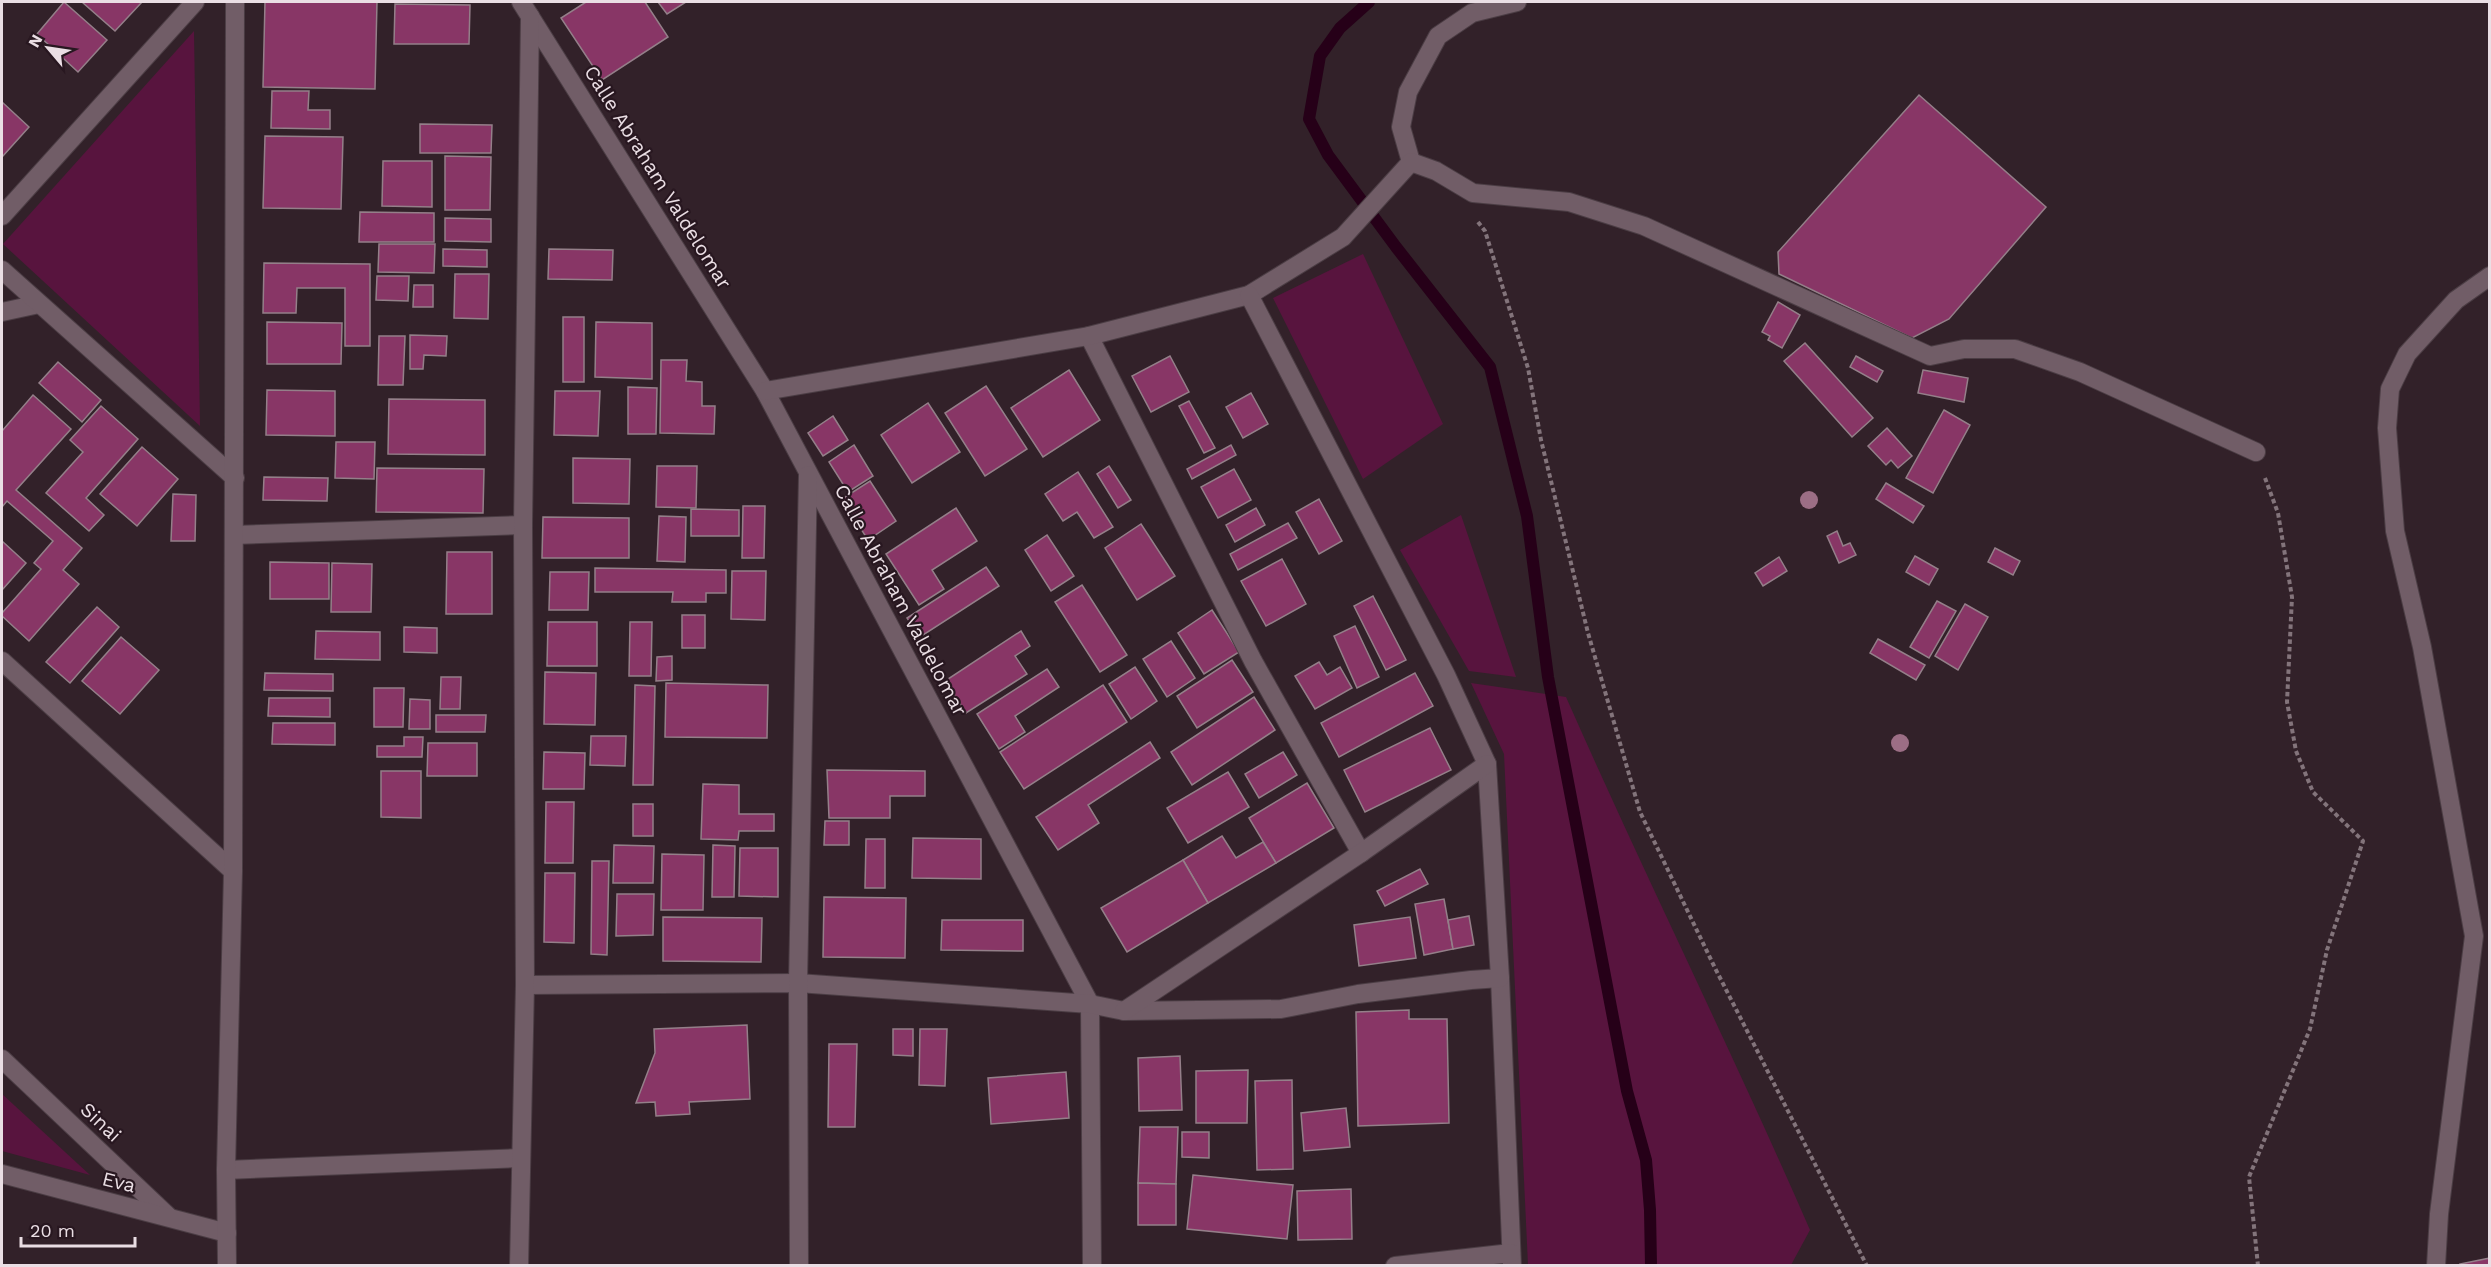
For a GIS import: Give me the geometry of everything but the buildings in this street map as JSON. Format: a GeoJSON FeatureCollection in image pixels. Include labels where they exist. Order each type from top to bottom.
{"type":"FeatureCollection","features":[{"type":"Feature","properties":{"kind":"street"},"geometry":{"type":"LineString","coordinates":[[2,216],[195,2]]}},
{"type":"Feature","properties":{"kind":"street"},"geometry":{"type":"LineString","coordinates":[[227,1266],[226,1170],[233,871],[235,2]]}},
{"type":"Feature","properties":{"kind":"street"},"geometry":{"type":"LineString","coordinates":[[1410,162],[1401,127],[1408,92],[1438,36],[1472,13],[1517,2]]}},
{"type":"Feature","properties":{"kind":"street"},"geometry":{"type":"LineString","coordinates":[[519,1266],[525,985],[523,525],[526,9]]}},
{"type":"Feature","properties":{"kind":"street","name":"Calle Abraham Valdelomar"},"geometry":{"type":"LineString","coordinates":[[526,9],[765,391],[1090,1004],[1092,1266]]}},
{"type":"Feature","properties":{"kind":"street"},"geometry":{"type":"LineString","coordinates":[[765,391],[1089,336],[1249,295],[1343,237],[1410,162]]}},
{"type":"Feature","properties":{"kind":"street"},"geometry":{"type":"LineString","coordinates":[[1410,162],[1436,171],[1473,193],[1569,202],[1644,226],[1930,356],[1964,349],[2015,349],[2080,372],[2256,453]]}},
{"type":"Feature","properties":{"kind":"street"},"geometry":{"type":"LineString","coordinates":[[2,270],[235,478]]}},
{"type":"Feature","properties":{"kind":"street"},"geometry":{"type":"LineString","coordinates":[[2436,1266],[2439,1214],[2474,936],[2422,647],[2395,531],[2387,428],[2390,389],[2407,354],[2456,300],[2490,276]]}},
{"type":"Feature","properties":{"kind":"street"},"geometry":{"type":"LineString","coordinates":[[1249,295],[1446,675],[1487,764],[1500,978],[1511,1259],[1395,1266]]}},
{"type":"Feature","properties":{"kind":"street"},"geometry":{"type":"LineString","coordinates":[[2,312],[39,304]]}},
{"type":"Feature","properties":{"kind":"street"},"geometry":{"type":"LineString","coordinates":[[1089,336],[1253,661],[1361,853]]}},
{"type":"Feature","properties":{"kind":"street"},"geometry":{"type":"LineString","coordinates":[[799,1266],[798,984],[808,474]]}},
{"type":"Feature","properties":{"kind":"street"},"geometry":{"type":"LineString","coordinates":[[234,534],[523,525]]}},
{"type":"Feature","properties":{"kind":"street"},"geometry":{"type":"LineString","coordinates":[[2,661],[233,871]]}},
{"type":"Feature","properties":{"kind":"street"},"geometry":{"type":"LineString","coordinates":[[1124,1011],[1361,853],[1487,764]]}},
{"type":"Feature","properties":{"kind":"street"},"geometry":{"type":"LineString","coordinates":[[525,985],[798,984],[1090,1004],[1124,1011],[1281,1010],[1358,994],[1500,978]]}},
{"type":"Feature","properties":{"kind":"street","name":"Sinai"},"geometry":{"type":"LineString","coordinates":[[2,1059],[170,1217]]}},
{"type":"Feature","properties":{"kind":"street"},"geometry":{"type":"LineString","coordinates":[[226,1170],[520,1158]]}},
{"type":"Feature","properties":{"kind":"street","name":"Eva"},"geometry":{"type":"LineString","coordinates":[[2,1174],[227,1233]]}},
{"type":"Feature","properties":{"kind":"path"},"geometry":{"type":"LineString","coordinates":[[1471,213],[1485,231],[1528,368],[1541,440],[1588,633],[1640,812],[1715,968],[1866,1266]]}},
{"type":"Feature","properties":{"kind":"path"},"geometry":{"type":"LineString","coordinates":[[2256,453],[2278,513],[2292,597],[2287,702],[2296,751],[2313,792],[2363,841],[2327,950],[2310,1029],[2249,1177],[2258,1266]]}},
{"type":"Feature","properties":{"kind":"shaded area"},"geometry":{"type":"Polygon","coordinates":[[[194,31],[200,426],[3,244],[194,31]]]}},
{"type":"Feature","properties":{"kind":"shaded area"},"geometry":{"type":"Polygon","coordinates":[[[1363,254],[1443,424],[1363,479],[1273,298],[1363,254]]]}},
{"type":"Feature","properties":{"kind":"shaded area"},"geometry":{"type":"Polygon","coordinates":[[[1461,515],[1516,677],[1469,671],[1400,550],[1461,515]]]}},
{"type":"Feature","properties":{"kind":"shaded area"},"geometry":{"type":"Polygon","coordinates":[[[1471,683],[1566,697],[1810,1230],[1791,1265],[1528,1265],[1504,754],[1471,683]]]}},
{"type":"Feature","properties":{"kind":"shaded area"},"geometry":{"type":"Polygon","coordinates":[[[2,1094],[90,1175],[2,1151],[2,1094]]]}},
{"type":"Feature","properties":{"kind":"waterway"},"geometry":{"type":"LineString","coordinates":[[1369,2],[1340,28],[1320,56],[1309,119],[1328,155],[1396,247],[1490,367],[1527,516],[1548,677],[1627,1091],[1646,1160],[1651,1266]]}}]}
